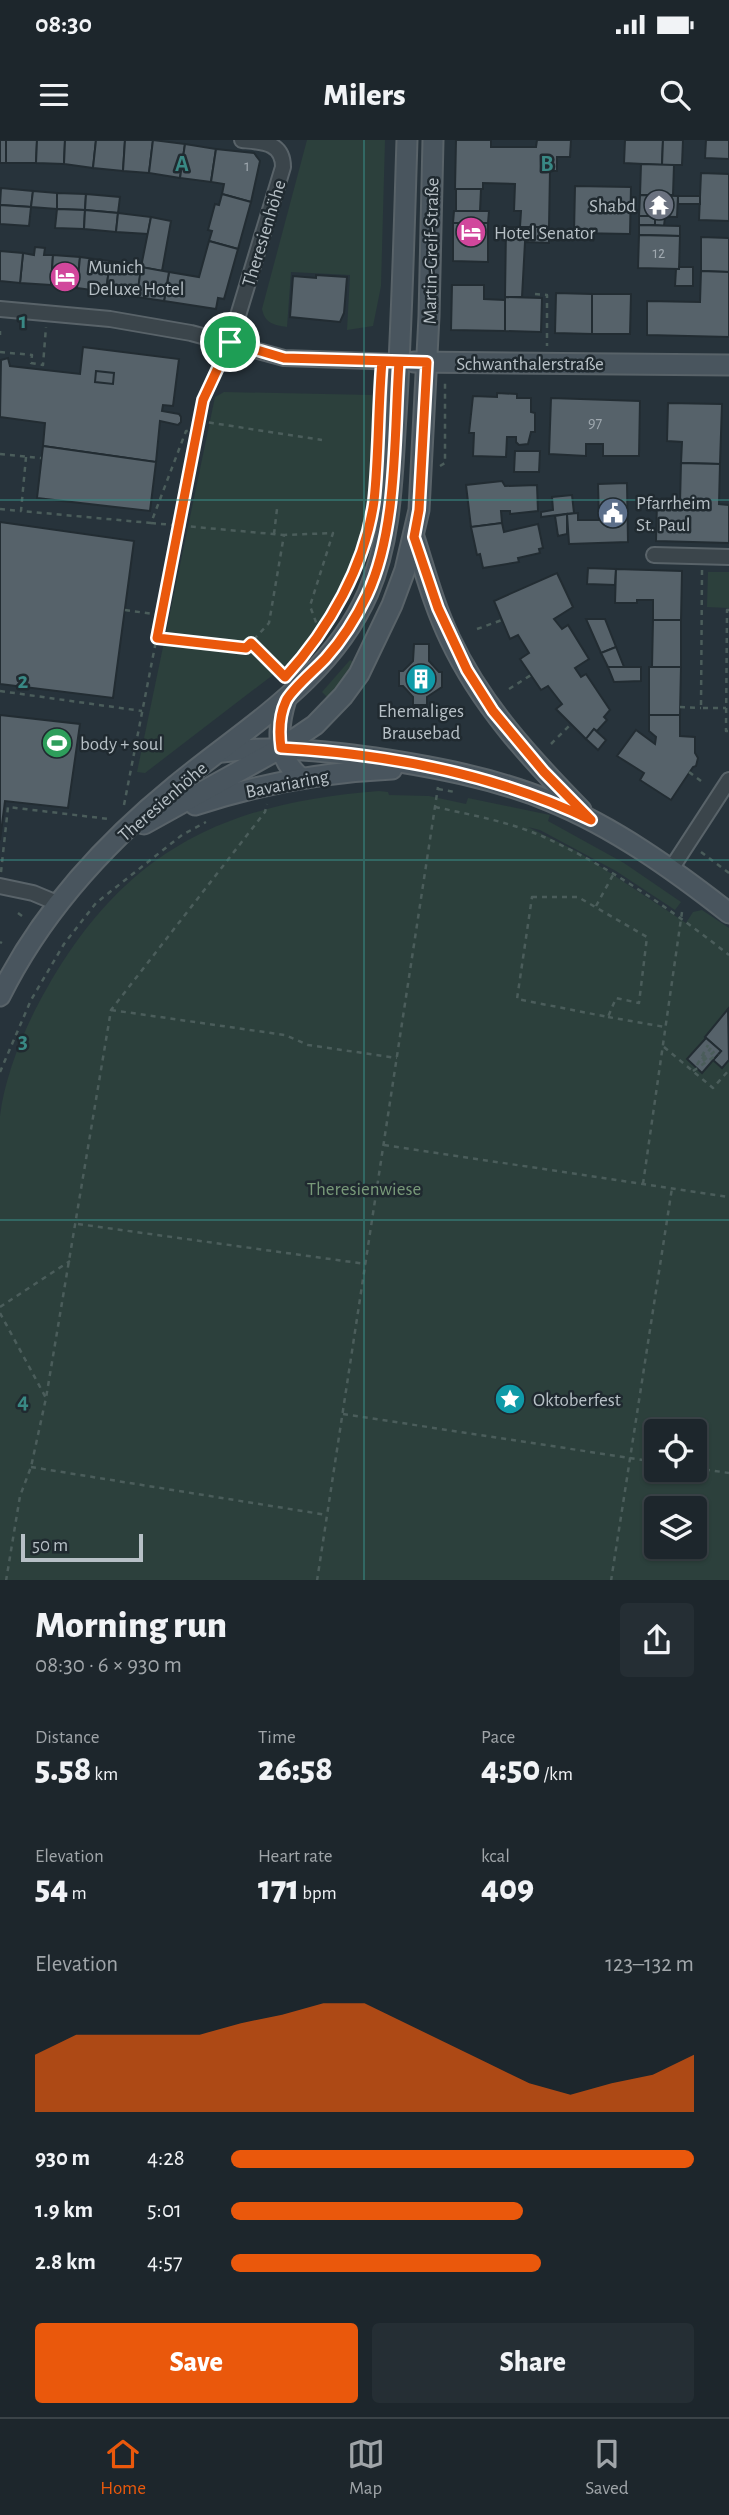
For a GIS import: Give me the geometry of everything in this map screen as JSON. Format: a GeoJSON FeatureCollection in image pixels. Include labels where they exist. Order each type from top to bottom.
{"type":"FeatureCollection","features":[{"type":"Feature","properties":{"kind":"main road","name":"Martin-Greif-Straße"},"geometry":{"type":"LineString","coordinates":[[399,362],[407,140]]}},
{"type":"Feature","properties":{"kind":"main road","name":"Martin-Greif-Straße"},"geometry":{"type":"LineString","coordinates":[[427,362],[432,140]]}},
{"type":"Feature","properties":{"kind":"main road","name":"Schwanthalerstraße"},"geometry":{"type":"LineString","coordinates":[[399,362],[729,365]]}},
{"type":"Feature","properties":{"kind":"main road","name":"Theresienhöhe"},"geometry":{"type":"LineString","coordinates":[[0,996],[24,951],[57,903],[104,852],[153,804],[286,699],[328,656],[358,613],[376,569],[388,516],[399,362]]}},
{"type":"Feature","properties":{"kind":"main road","name":"Bavariaring"},"geometry":{"type":"LineString","coordinates":[[427,362],[419,510],[414,537],[442,620],[474,682],[493,711],[518,742],[591,820]]}},
{"type":"Feature","properties":{"kind":"main road","name":"Theresienhöhe"},"geometry":{"type":"LineString","coordinates":[[104,852],[147,822],[301,737],[325,716],[359,674],[392,605],[414,537]]}},
{"type":"Feature","properties":{"kind":"main road"},"geometry":{"type":"LineString","coordinates":[[286,699],[279,727],[281,748],[286,763],[301,778]]}},
{"type":"Feature","properties":{"kind":"main road","name":"Theresienhöhe"},"geometry":{"type":"LineString","coordinates":[[221,752],[281,748]]}},
{"type":"Feature","properties":{"kind":"main road","name":"Bavariaring"},"geometry":{"type":"LineString","coordinates":[[281,748],[354,755],[436,769],[500,783],[526,792],[591,820],[671,869],[729,913]]}},
{"type":"Feature","properties":{"kind":"main road","name":"Bavariaring"},"geometry":{"type":"LineString","coordinates":[[147,822],[208,801],[301,778],[357,771],[436,769]]}},
{"type":"Feature","properties":{"kind":"street","name":"Theresienhöhe"},"geometry":{"type":"LineString","coordinates":[[230,342],[283,167],[279,150],[271,144],[243,140]]}},
{"type":"Feature","properties":{"kind":"street","name":"Schwanthalerstraße"},"geometry":{"type":"LineString","coordinates":[[0,309],[110,319],[230,342],[284,358],[399,362]]}},
{"type":"Feature","properties":{"kind":"street"},"geometry":{"type":"LineString","coordinates":[[654,555],[729,557]]}},
{"type":"Feature","properties":{"kind":"street"},"geometry":{"type":"LineString","coordinates":[[671,869],[729,780]]}},
{"type":"Feature","properties":{"kind":"street"},"geometry":{"type":"LineString","coordinates":[[0,886],[26,891],[57,903]]}},
{"type":"Feature","properties":{"kind":"path"},"geometry":{"type":"LineString","coordinates":[[536,294],[547,295],[547,363]]}},
{"type":"Feature","properties":{"kind":"path"},"geometry":{"type":"LineString","coordinates":[[0,352],[32,355],[31,363],[43,365],[48,313]]}},
{"type":"Feature","properties":{"kind":"path","name":"Theresienhöhe"},"geometry":{"type":"LineString","coordinates":[[124,806],[203,400],[230,342]]}},
{"type":"Feature","properties":{"kind":"path"},"geometry":{"type":"LineString","coordinates":[[199,421],[322,440]]}},
{"type":"Feature","properties":{"kind":"path"},"geometry":{"type":"LineString","coordinates":[[151,523],[186,431],[197,431]]}},
{"type":"Feature","properties":{"kind":"path"},"geometry":{"type":"LineString","coordinates":[[0,454],[41,458]]}},
{"type":"Feature","properties":{"kind":"path"},"geometry":{"type":"LineString","coordinates":[[22,511],[26,457]]}},
{"type":"Feature","properties":{"kind":"path"},"geometry":{"type":"LineString","coordinates":[[0,509],[284,535],[333,533],[310,606],[320,634]]}},
{"type":"Feature","properties":{"kind":"path"},"geometry":{"type":"LineString","coordinates":[[274,534],[277,509]]}},
{"type":"Feature","properties":{"kind":"path"},"geometry":{"type":"LineString","coordinates":[[157,638],[246,648],[269,623],[284,535]]}},
{"type":"Feature","properties":{"kind":"path"},"geometry":{"type":"LineString","coordinates":[[308,651],[349,582],[364,543]]}},
{"type":"Feature","properties":{"kind":"path"},"geometry":{"type":"LineString","coordinates":[[701,708],[702,556]]}},
{"type":"Feature","properties":{"kind":"path"},"geometry":{"type":"LineString","coordinates":[[125,610],[162,615]]}},
{"type":"Feature","properties":{"kind":"path"},"geometry":{"type":"LineString","coordinates":[[729,610],[726,708],[726,731],[729,731]]}},
{"type":"Feature","properties":{"kind":"path"},"geometry":{"type":"LineString","coordinates":[[477,629],[502,620]]}},
{"type":"Feature","properties":{"kind":"path"},"geometry":{"type":"LineString","coordinates":[[251,643],[285,677]]}},
{"type":"Feature","properties":{"kind":"path"},"geometry":{"type":"LineString","coordinates":[[509,689],[531,675]]}},
{"type":"Feature","properties":{"kind":"path"},"geometry":{"type":"LineString","coordinates":[[0,691],[143,711]]}},
{"type":"Feature","properties":{"kind":"path"},"geometry":{"type":"LineString","coordinates":[[680,707],[726,708]]}},
{"type":"Feature","properties":{"kind":"path"},"geometry":{"type":"LineString","coordinates":[[551,744],[571,724]]}},
{"type":"Feature","properties":{"kind":"path"},"geometry":{"type":"LineString","coordinates":[[317,1580],[435,807],[436,769]]}},
{"type":"Feature","properties":{"kind":"path"},"geometry":{"type":"LineString","coordinates":[[689,772],[705,784]]}},
{"type":"Feature","properties":{"kind":"path"},"geometry":{"type":"LineString","coordinates":[[6,1580],[20,1496],[32,1467],[46,1398],[111,1010],[265,812],[268,801]]}},
{"type":"Feature","properties":{"kind":"path"},"geometry":{"type":"LineString","coordinates":[[0,878],[8,807],[109,819]]}},
{"type":"Feature","properties":{"kind":"path"},"geometry":{"type":"LineString","coordinates":[[435,807],[506,824],[542,837],[681,915],[729,955]]}},
{"type":"Feature","properties":{"kind":"path"},"geometry":{"type":"LineString","coordinates":[[0,1072],[32,1000],[64,944],[96,902],[182,835],[212,819]]}},
{"type":"Feature","properties":{"kind":"path"},"geometry":{"type":"LineString","coordinates":[[688,844],[729,873]]}},
{"type":"Feature","properties":{"kind":"path"},"geometry":{"type":"LineString","coordinates":[[595,906],[613,875]]}},
{"type":"Feature","properties":{"kind":"path"},"geometry":{"type":"LineString","coordinates":[[608,1017],[616,998],[639,1003],[647,937],[578,897],[532,897],[517,999],[608,1017],[665,1027]]}},
{"type":"Feature","properties":{"kind":"path"},"geometry":{"type":"LineString","coordinates":[[90,898],[96,902]]}},
{"type":"Feature","properties":{"kind":"path"},"geometry":{"type":"LineString","coordinates":[[643,1184],[681,915]]}},
{"type":"Feature","properties":{"kind":"path"},"geometry":{"type":"LineString","coordinates":[[111,1010],[285,1035],[308,1045],[397,1058]]}},
{"type":"Feature","properties":{"kind":"path"},"geometry":{"type":"LineString","coordinates":[[663,1046],[694,1069],[713,1088],[729,1070]]}},
{"type":"Feature","properties":{"kind":"path"},"geometry":{"type":"LineString","coordinates":[[694,1069],[713,1049],[694,1069]]}},
{"type":"Feature","properties":{"kind":"path"},"geometry":{"type":"LineString","coordinates":[[384,1145],[729,1197]]}},
{"type":"Feature","properties":{"kind":"path"},"geometry":{"type":"LineString","coordinates":[[611,1580],[672,1188]]}},
{"type":"Feature","properties":{"kind":"path"},"geometry":{"type":"LineString","coordinates":[[76,1224],[366,1264]]}},
{"type":"Feature","properties":{"kind":"path"},"geometry":{"type":"LineString","coordinates":[[0,1307],[70,1261]]}},
{"type":"Feature","properties":{"kind":"path"},"geometry":{"type":"LineString","coordinates":[[0,1313],[46,1398]]}},
{"type":"Feature","properties":{"kind":"path"},"geometry":{"type":"LineString","coordinates":[[343,1414],[644,1460]]}},
{"type":"Feature","properties":{"kind":"path"},"geometry":{"type":"LineString","coordinates":[[32,1467],[327,1515]]}},
{"type":"Feature","properties":{"kind":"path"},"geometry":{"type":"LineString","coordinates":[[707,1470],[729,1473]]}},
{"type":"Feature","properties":{"kind":"green space"},"geometry":{"type":"Polygon","coordinates":[[[307,140],[385,140],[381,286],[373,326],[347,330],[350,275],[291,272],[287,327],[270,322],[263,314],[262,309],[307,140]]]}},
{"type":"Feature","properties":{"kind":"green space"},"geometry":{"type":"Polygon","coordinates":[[[224,392],[372,395],[371,459],[365,519],[345,580],[327,613],[291,661],[145,773],[137,772],[215,397],[224,392]]]}},
{"type":"Feature","properties":{"kind":"green space"},"geometry":{"type":"Polygon","coordinates":[[[708,572],[729,572],[729,608],[707,607],[708,572]]]}},
{"type":"Feature","properties":{"kind":"green space"},"geometry":{"type":"Polygon","coordinates":[[[350,660],[353,667],[330,700],[322,692],[350,660]]]}},
{"type":"Feature","properties":{"kind":"green space","name":"Theresienwiese"},"geometry":{"type":"Polygon","coordinates":[[[379,791],[388,792],[389,795],[429,796],[466,804],[468,798],[550,815],[548,821],[624,863],[681,902],[675,910],[616,871],[540,830],[528,827],[580,853],[686,923],[693,912],[702,910],[729,928],[729,1580],[0,1580],[0,1116],[6,1083],[24,1033],[47,988],[78,940],[110,901],[146,868],[184,842],[227,822],[273,807],[323,797],[379,791]]]}},
{"type":"Feature","properties":{"kind":"building"},"geometry":{"type":"Polygon","coordinates":[[[0,140],[6,140],[6,163],[0,163],[0,140]]]}},
{"type":"Feature","properties":{"kind":"building"},"geometry":{"type":"Polygon","coordinates":[[[6,140],[37,140],[36,163],[6,163],[6,140]]]}},
{"type":"Feature","properties":{"kind":"building"},"geometry":{"type":"Polygon","coordinates":[[[37,140],[65,140],[64,164],[36,163],[37,140]]]}},
{"type":"Feature","properties":{"kind":"building"},"geometry":{"type":"Polygon","coordinates":[[[65,140],[96,140],[93,168],[64,164],[65,140]]]}},
{"type":"Feature","properties":{"kind":"building"},"geometry":{"type":"Polygon","coordinates":[[[96,140],[125,140],[123,171],[93,168],[96,140]]]}},
{"type":"Feature","properties":{"kind":"building"},"geometry":{"type":"Polygon","coordinates":[[[125,140],[153,140],[149,173],[123,171],[125,140]]]}},
{"type":"Feature","properties":{"kind":"building"},"geometry":{"type":"Polygon","coordinates":[[[153,140],[185,144],[180,178],[149,173],[153,140]]]}},
{"type":"Feature","properties":{"kind":"building"},"geometry":{"type":"Polygon","coordinates":[[[456,140],[491,140],[491,147],[536,147],[537,140],[571,140],[570,157],[557,157],[557,171],[550,171],[549,227],[520,227],[521,211],[514,211],[515,184],[483,183],[483,189],[455,189],[456,140]]]}},
{"type":"Feature","properties":{"kind":"building"},"geometry":{"type":"Polygon","coordinates":[[[625,140],[663,140],[662,165],[624,163],[625,140]]]}},
{"type":"Feature","properties":{"kind":"building"},"geometry":{"type":"Polygon","coordinates":[[[663,140],[683,140],[682,165],[662,165],[663,140]]]}},
{"type":"Feature","properties":{"kind":"building"},"geometry":{"type":"Polygon","coordinates":[[[706,140],[729,140],[729,159],[705,158],[706,140]]]}},
{"type":"Feature","properties":{"kind":"building"},"geometry":{"type":"Polygon","coordinates":[[[185,144],[216,149],[211,182],[180,178],[185,144]]]}},
{"type":"Feature","properties":{"kind":"building"},"geometry":{"type":"Polygon","coordinates":[[[216,149],[254,153],[260,161],[251,202],[222,194],[224,184],[211,182],[216,149]]]}},
{"type":"Feature","properties":{"kind":"building"},"geometry":{"type":"Polygon","coordinates":[[[641,164],[674,165],[673,195],[640,195],[641,164]]]}},
{"type":"Feature","properties":{"kind":"building"},"geometry":{"type":"Polygon","coordinates":[[[701,173],[729,174],[729,221],[699,220],[701,173]]]}},
{"type":"Feature","properties":{"kind":"building"},"geometry":{"type":"Polygon","coordinates":[[[575,186],[631,187],[630,234],[574,233],[575,186]]]}},
{"type":"Feature","properties":{"kind":"building"},"geometry":{"type":"Polygon","coordinates":[[[1,188],[33,191],[31,207],[0,205],[1,188]]]}},
{"type":"Feature","properties":{"kind":"building"},"geometry":{"type":"Polygon","coordinates":[[[456,189],[481,189],[480,211],[456,211],[456,189]]]}},
{"type":"Feature","properties":{"kind":"building"},"geometry":{"type":"Polygon","coordinates":[[[33,191],[57,193],[57,209],[31,207],[33,191]]]}},
{"type":"Feature","properties":{"kind":"building"},"geometry":{"type":"Polygon","coordinates":[[[57,193],[86,194],[85,210],[57,209],[57,193]]]}},
{"type":"Feature","properties":{"kind":"building"},"geometry":{"type":"Polygon","coordinates":[[[86,194],[120,197],[118,213],[85,210],[86,194]]]}},
{"type":"Feature","properties":{"kind":"building"},"geometry":{"type":"Polygon","coordinates":[[[222,194],[251,202],[238,249],[209,241],[212,231],[208,230],[215,204],[219,205],[222,194]]]}},
{"type":"Feature","properties":{"kind":"building"},"geometry":{"type":"Polygon","coordinates":[[[640,195],[678,196],[677,217],[639,216],[640,195]]]}},
{"type":"Feature","properties":{"kind":"building"},"geometry":{"type":"Polygon","coordinates":[[[678,196],[700,196],[700,204],[678,204],[678,196]]]}},
{"type":"Feature","properties":{"kind":"building"},"geometry":{"type":"Polygon","coordinates":[[[0,205],[31,207],[29,226],[0,224],[0,205]]]}},
{"type":"Feature","properties":{"kind":"building"},"geometry":{"type":"Polygon","coordinates":[[[57,209],[85,210],[84,229],[55,228],[57,209]]]}},
{"type":"Feature","properties":{"kind":"building"},"geometry":{"type":"Polygon","coordinates":[[[85,210],[118,213],[116,232],[84,229],[85,210]]]}},
{"type":"Feature","properties":{"kind":"building"},"geometry":{"type":"Polygon","coordinates":[[[454,211],[489,211],[488,223],[453,223],[454,211]]]}},
{"type":"Feature","properties":{"kind":"building"},"geometry":{"type":"Polygon","coordinates":[[[118,213],[151,217],[148,234],[116,232],[118,213]]]}},
{"type":"Feature","properties":{"kind":"building"},"geometry":{"type":"Polygon","coordinates":[[[639,216],[655,216],[655,225],[639,225],[639,216]]]}},
{"type":"Feature","properties":{"kind":"building"},"geometry":{"type":"Polygon","coordinates":[[[655,216],[665,217],[664,226],[655,225],[655,216]]]}},
{"type":"Feature","properties":{"kind":"building"},"geometry":{"type":"Polygon","coordinates":[[[151,217],[171,221],[162,271],[141,267],[151,217]]]}},
{"type":"Feature","properties":{"kind":"building"},"geometry":{"type":"Polygon","coordinates":[[[453,223],[488,223],[488,262],[453,261],[453,223]]]}},
{"type":"Feature","properties":{"kind":"building"},"geometry":{"type":"Polygon","coordinates":[[[639,225],[680,226],[680,236],[639,235],[639,225]]]}},
{"type":"Feature","properties":{"kind":"building"},"geometry":{"type":"Polygon","coordinates":[[[506,227],[549,227],[549,243],[525,242],[522,297],[505,297],[506,227]]]}},
{"type":"Feature","properties":{"kind":"building"},"geometry":{"type":"Polygon","coordinates":[[[639,235],[680,236],[679,269],[638,268],[639,235]]]}},
{"type":"Feature","properties":{"kind":"building"},"geometry":{"type":"Polygon","coordinates":[[[701,237],[729,238],[729,272],[701,271],[701,237]]]}},
{"type":"Feature","properties":{"kind":"building"},"geometry":{"type":"Polygon","coordinates":[[[209,241],[238,249],[224,299],[218,298],[216,309],[164,301],[169,272],[199,277],[209,241]]]}},
{"type":"Feature","properties":{"kind":"building"},"geometry":{"type":"Polygon","coordinates":[[[35,247],[45,248],[44,255],[53,255],[51,285],[20,283],[23,253],[34,255],[35,247]]]}},
{"type":"Feature","properties":{"kind":"building"},"geometry":{"type":"Polygon","coordinates":[[[0,251],[23,253],[20,283],[0,281],[0,251]]]}},
{"type":"Feature","properties":{"kind":"building"},"geometry":{"type":"Polygon","coordinates":[[[53,255],[80,257],[77,288],[51,285],[53,255]]]}},
{"type":"Feature","properties":{"kind":"building"},"geometry":{"type":"Polygon","coordinates":[[[80,257],[110,261],[106,292],[77,288],[80,257]]]}},
{"type":"Feature","properties":{"kind":"building"},"geometry":{"type":"Polygon","coordinates":[[[110,261],[142,265],[137,297],[106,292],[110,261]]]}},
{"type":"Feature","properties":{"kind":"building"},"geometry":{"type":"Polygon","coordinates":[[[141,267],[169,272],[164,301],[137,297],[141,267]]]}},
{"type":"Feature","properties":{"kind":"building"},"geometry":{"type":"Polygon","coordinates":[[[693,267],[693,286],[675,286],[676,269],[693,267]]]}},
{"type":"Feature","properties":{"kind":"building"},"geometry":{"type":"Polygon","coordinates":[[[701,271],[729,272],[729,337],[647,335],[647,301],[700,302],[701,271]]]}},
{"type":"Feature","properties":{"kind":"building"},"geometry":{"type":"Polygon","coordinates":[[[316,275],[347,277],[344,313],[340,322],[290,317],[293,276],[316,278],[316,275]]]}},
{"type":"Feature","properties":{"kind":"building"},"geometry":{"type":"Polygon","coordinates":[[[452,285],[484,285],[484,299],[505,300],[505,331],[451,330],[452,285]]]}},
{"type":"Feature","properties":{"kind":"building"},"geometry":{"type":"Polygon","coordinates":[[[556,293],[592,294],[592,334],[555,333],[556,293]]]}},
{"type":"Feature","properties":{"kind":"building"},"geometry":{"type":"Polygon","coordinates":[[[592,294],[631,294],[630,334],[592,334],[592,294]]]}},
{"type":"Feature","properties":{"kind":"building"},"geometry":{"type":"Polygon","coordinates":[[[505,297],[542,298],[541,332],[505,331],[505,297]]]}},
{"type":"Feature","properties":{"kind":"building"},"geometry":{"type":"Polygon","coordinates":[[[83,347],[179,359],[173,406],[163,405],[162,411],[179,414],[181,422],[178,425],[160,421],[156,462],[43,446],[45,423],[0,417],[1,360],[8,358],[10,366],[80,374],[83,347]]]}},
{"type":"Feature","properties":{"kind":"building"},"geometry":{"type":"Polygon","coordinates":[[[96,371],[114,373],[113,384],[95,382],[96,371]]]}},
{"type":"Feature","properties":{"kind":"building"},"geometry":{"type":"Polygon","coordinates":[[[497,393],[531,398],[531,412],[535,413],[535,432],[531,432],[528,444],[519,445],[516,437],[507,437],[506,457],[473,456],[474,433],[469,433],[473,396],[497,397],[497,393]]]}},
{"type":"Feature","properties":{"kind":"building"},"geometry":{"type":"Polygon","coordinates":[[[551,398],[640,401],[639,456],[603,456],[603,444],[586,444],[586,456],[549,454],[551,398]]]}},
{"type":"Feature","properties":{"kind":"building"},"geometry":{"type":"Polygon","coordinates":[[[668,403],[722,404],[720,464],[681,463],[682,442],[667,441],[668,403]]]}},
{"type":"Feature","properties":{"kind":"building"},"geometry":{"type":"Polygon","coordinates":[[[43,446],[156,462],[150,511],[37,498],[43,446]]]}},
{"type":"Feature","properties":{"kind":"building"},"geometry":{"type":"Polygon","coordinates":[[[515,451],[540,451],[539,472],[514,472],[515,451]]]}},
{"type":"Feature","properties":{"kind":"building"},"geometry":{"type":"Polygon","coordinates":[[[681,463],[720,464],[719,504],[729,505],[729,543],[656,541],[657,502],[680,503],[681,463]]]}},
{"type":"Feature","properties":{"kind":"building"},"geometry":{"type":"Polygon","coordinates":[[[502,481],[505,486],[537,485],[538,511],[510,514],[510,511],[501,511],[502,523],[471,527],[466,485],[502,481]]]}},
{"type":"Feature","properties":{"kind":"building","name":"Pfarrheim St. Paul"},"geometry":{"type":"Polygon","coordinates":[[[627,483],[628,542],[569,544],[567,514],[578,513],[578,520],[599,520],[598,484],[627,483]]]}},
{"type":"Feature","properties":{"kind":"building"},"geometry":{"type":"Polygon","coordinates":[[[572,495],[574,513],[541,517],[541,512],[553,510],[552,497],[572,495]]]}},
{"type":"Feature","properties":{"kind":"building"},"geometry":{"type":"Polygon","coordinates":[[[567,514],[567,534],[558,536],[555,516],[567,514]]]}},
{"type":"Feature","properties":{"kind":"building"},"geometry":{"type":"Polygon","coordinates":[[[0,522],[134,541],[113,698],[0,684],[0,522]]]}},
{"type":"Feature","properties":{"kind":"building"},"geometry":{"type":"Polygon","coordinates":[[[502,523],[504,532],[538,524],[543,548],[539,549],[540,553],[518,558],[519,562],[483,568],[480,554],[477,555],[471,527],[502,523]]]}},
{"type":"Feature","properties":{"kind":"building"},"geometry":{"type":"Polygon","coordinates":[[[588,568],[616,569],[615,585],[587,584],[588,568]]]}},
{"type":"Feature","properties":{"kind":"building"},"geometry":{"type":"Polygon","coordinates":[[[616,569],[682,571],[681,620],[653,620],[653,600],[615,603],[616,569]]]}},
{"type":"Feature","properties":{"kind":"building"},"geometry":{"type":"Polygon","coordinates":[[[557,573],[573,607],[554,619],[562,629],[568,625],[589,659],[575,668],[581,677],[586,674],[610,710],[604,717],[607,720],[586,739],[556,709],[562,704],[548,686],[541,690],[520,659],[529,653],[518,635],[510,639],[494,601],[557,573]]]}},
{"type":"Feature","properties":{"kind":"building"},"geometry":{"type":"Polygon","coordinates":[[[586,619],[605,619],[616,647],[601,653],[586,619]]]}},
{"type":"Feature","properties":{"kind":"building"},"geometry":{"type":"Polygon","coordinates":[[[653,620],[681,620],[681,667],[652,667],[653,620]]]}},
{"type":"Feature","properties":{"kind":"building","name":"Ehemaliges Brausebad"},"geometry":{"type":"Polygon","coordinates":[[[414,644],[429,644],[429,661],[442,672],[442,687],[427,697],[427,705],[413,705],[413,697],[403,686],[399,686],[399,671],[403,671],[413,661],[414,644]]]}},
{"type":"Feature","properties":{"kind":"building"},"geometry":{"type":"Polygon","coordinates":[[[616,647],[624,667],[608,667],[601,653],[616,647]]]}},
{"type":"Feature","properties":{"kind":"building"},"geometry":{"type":"Polygon","coordinates":[[[608,667],[641,667],[641,681],[614,682],[608,667]]]}},
{"type":"Feature","properties":{"kind":"building"},"geometry":{"type":"Polygon","coordinates":[[[649,667],[681,667],[680,715],[649,715],[649,667]]]}},
{"type":"Feature","properties":{"kind":"building"},"geometry":{"type":"Polygon","coordinates":[[[0,715],[80,724],[68,808],[5,801],[0,840],[0,715]]]}},
{"type":"Feature","properties":{"kind":"building"},"geometry":{"type":"Polygon","coordinates":[[[649,715],[680,715],[680,736],[695,737],[695,753],[698,758],[696,766],[671,800],[640,780],[644,773],[617,756],[636,730],[655,744],[656,737],[649,731],[649,715]]]}},
{"type":"Feature","properties":{"kind":"building"},"geometry":{"type":"Polygon","coordinates":[[[594,729],[606,740],[598,750],[586,739],[594,729]]]}},
{"type":"Feature","properties":{"kind":"building"},"geometry":{"type":"Polygon","coordinates":[[[728,1009],[729,1060],[722,1068],[713,1060],[721,1051],[705,1037],[728,1009]]]}},
{"type":"Feature","properties":{"kind":"building"},"geometry":{"type":"Polygon","coordinates":[[[706,1038],[721,1051],[702,1073],[687,1059],[706,1038]]]}},
{"type":"Feature","properties":{"kind":"place","name":"Shabd"},"geometry":{"type":"Point","coordinates":[659,205]}},
{"type":"Feature","properties":{"kind":"place","name":"Hotel Senator"},"geometry":{"type":"Point","coordinates":[471,232]}},
{"type":"Feature","properties":{"kind":"place","name":"Munich Deluxe Hotel"},"geometry":{"type":"Point","coordinates":[65,277]}},
{"type":"Feature","properties":{"kind":"place","name":"Pfarrheim St. Paul"},"geometry":{"type":"Point","coordinates":[613,513]}},
{"type":"Feature","properties":{"kind":"place","name":"Ehemaliges Brausebad"},"geometry":{"type":"Point","coordinates":[421,679]}},
{"type":"Feature","properties":{"kind":"place","name":"body + soul"},"geometry":{"type":"Point","coordinates":[57,743]}},
{"type":"Feature","properties":{"kind":"place","name":"Oktoberfest"},"geometry":{"type":"Point","coordinates":[510,1399]}},
{"type":"Feature","properties":{"kind":"route"},"geometry":{"type":"LineString","coordinates":[[230,342],[284,358],[427,362],[419,510],[414,537],[428,581],[450,638],[493,711],[544,772],[591,820],[551,801],[500,783],[406,763],[281,748],[279,727],[286,699],[343,637],[358,613],[376,569],[388,516],[399,362],[382,361],[379,400],[374,501],[361,552],[334,610],[303,658],[285,677],[251,643],[246,648],[157,638],[203,400],[230,342]]}}]}
